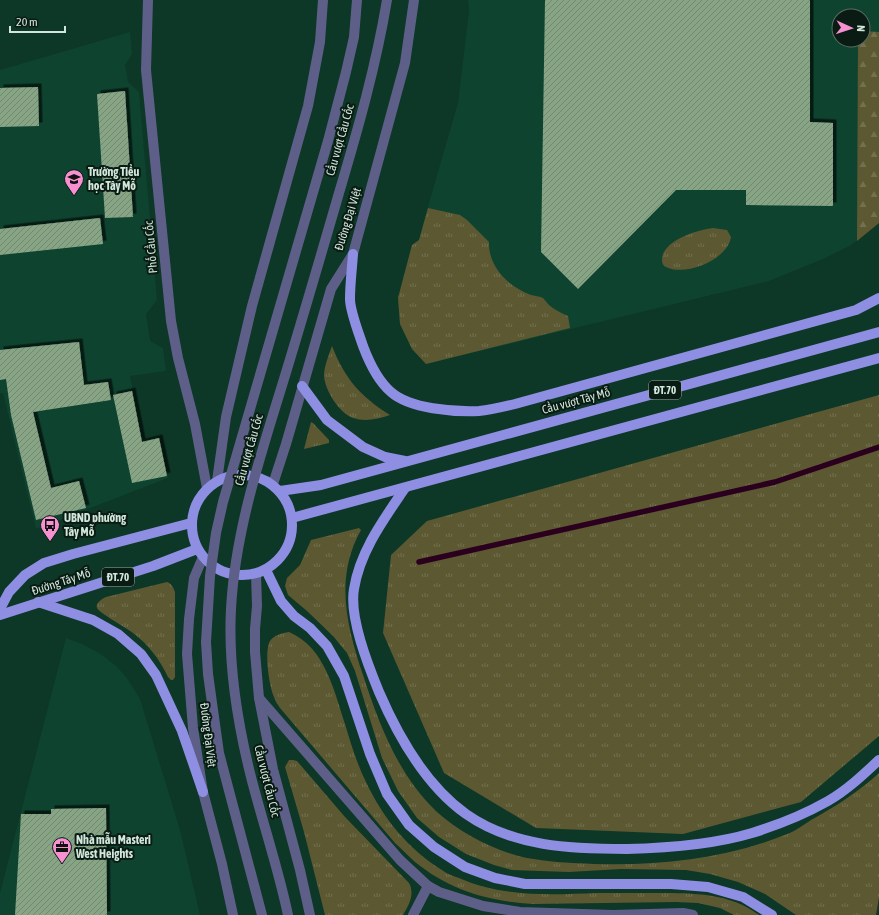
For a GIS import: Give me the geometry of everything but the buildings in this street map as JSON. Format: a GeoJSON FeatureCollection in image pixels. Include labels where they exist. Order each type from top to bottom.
{"type":"FeatureCollection","features":[{"type":"Feature","properties":{"kind":"main road"},"geometry":{"type":"LineString","coordinates":[[353,254],[350,301],[360,336],[369,360],[378,376],[391,392],[407,401],[426,408],[444,410],[479,411],[515,404],[856,310],[879,298]]}},
{"type":"Feature","properties":{"kind":"main road","name":"Cầu vượt Tây Mỗ"},"geometry":{"type":"LineString","coordinates":[[276,488],[321,485],[879,332]]}},
{"type":"Feature","properties":{"kind":"main road","name":"ĐT.70"},"geometry":{"type":"LineString","coordinates":[[292,518],[879,358]]}},
{"type":"Feature","properties":{"kind":"main road"},"geometry":{"type":"LineString","coordinates":[[302,386],[327,420],[363,447],[385,457],[407,462]]}},
{"type":"Feature","properties":{"kind":"main road"},"geometry":{"type":"LineString","coordinates":[[245,474],[260,477],[276,488],[288,504],[292,518],[292,533],[287,548],[278,560],[266,570],[256,574],[238,575],[221,571],[211,565],[200,553],[192,532],[194,510],[199,498],[207,488],[230,475],[245,474]]}},
{"type":"Feature","properties":{"kind":"main road"},"geometry":{"type":"LineString","coordinates":[[405,488],[380,524],[360,566],[354,591],[355,613],[371,671],[386,708],[403,740],[422,770],[441,793],[472,818],[492,829],[513,837],[538,844],[561,847],[597,849],[656,849],[688,846],[752,833],[794,817],[828,800],[857,781],[879,760]]}},
{"type":"Feature","properties":{"kind":"main road","name":"Đường Tây Mỗ"},"geometry":{"type":"LineString","coordinates":[[0,609],[9,592],[25,575],[44,563],[192,523]]}},
{"type":"Feature","properties":{"kind":"main road","name":"Đường Tây Mỗ"},"geometry":{"type":"LineString","coordinates":[[0,615],[153,566],[200,553]]}},
{"type":"Feature","properties":{"kind":"main road"},"geometry":{"type":"LineString","coordinates":[[266,570],[281,601],[294,616],[310,628],[327,646],[344,676],[370,754],[387,794],[409,825],[434,847],[465,867],[495,878],[525,884],[671,884],[708,887],[743,897],[772,915]]}},
{"type":"Feature","properties":{"kind":"main road"},"geometry":{"type":"LineString","coordinates":[[38,602],[93,620],[118,634],[140,654],[156,675],[182,731],[203,792]]}},
{"type":"Feature","properties":{"kind":"street","name":"Phố Cầu Cốc"},"geometry":{"type":"LineString","coordinates":[[148,0],[146,70],[171,321],[178,358],[193,417],[207,488]]}},
{"type":"Feature","properties":{"kind":"street"},"geometry":{"type":"LineString","coordinates":[[217,481],[226,416],[252,306],[308,106],[320,42],[323,0]]}},
{"type":"Feature","properties":{"kind":"street","name":"Cầu vượt Cầu Cốc"},"geometry":{"type":"LineString","coordinates":[[262,915],[219,753],[207,666],[210,576],[216,533],[223,502],[346,72],[354,37],[357,0]]}},
{"type":"Feature","properties":{"kind":"street","name":"Cầu vượt Cầu Cốc"},"geometry":{"type":"LineString","coordinates":[[288,915],[250,772],[234,695],[231,611],[234,574],[250,496],[270,423],[349,158],[372,74],[387,0]]}},
{"type":"Feature","properties":{"kind":"street","name":"Đường Đại Việt"},"geometry":{"type":"LineString","coordinates":[[276,488],[286,444],[330,289],[353,254],[405,63],[414,0]]}},
{"type":"Feature","properties":{"kind":"street","name":"Đường Đại Việt"},"geometry":{"type":"LineString","coordinates":[[200,553],[194,578],[189,619],[187,654],[193,728],[203,792],[222,864],[233,915]]}},
{"type":"Feature","properties":{"kind":"street"},"geometry":{"type":"LineString","coordinates":[[256,574],[257,606],[254,652],[258,698],[273,769],[300,870],[310,915]]}},
{"type":"Feature","properties":{"kind":"street"},"geometry":{"type":"LineString","coordinates":[[258,698],[400,860],[428,886],[439,892],[482,906],[520,912],[613,915],[683,913],[693,915]]}},
{"type":"Feature","properties":{"kind":"street"},"geometry":{"type":"LineString","coordinates":[[413,915],[428,886]]}},
{"type":"Feature","properties":{"kind":"shaded area"},"geometry":{"type":"Polygon","coordinates":[[[468,0],[879,0],[879,223],[851,245],[823,259],[769,281],[426,364],[412,349],[400,324],[398,298],[412,245],[419,240],[458,103],[469,11],[468,0]]]}},
{"type":"Feature","properties":{"kind":"shaded area","name":"Trường Tiểu học Tây Mỗ"},"geometry":{"type":"Polygon","coordinates":[[[130,32],[132,54],[125,65],[128,82],[139,92],[157,300],[146,314],[150,341],[163,348],[166,371],[130,376],[143,440],[160,437],[168,478],[36,529],[3,393],[0,393],[0,70],[130,32]]]}},
{"type":"Feature","properties":{"kind":"shaded area"},"geometry":{"type":"Polygon","coordinates":[[[66,638],[101,654],[116,666],[127,678],[140,699],[180,830],[200,915],[0,915],[0,893],[66,638]]]}},
{"type":"Feature","properties":{"kind":"green space"},"geometry":{"type":"Polygon","coordinates":[[[871,32],[879,32],[879,223],[857,241],[858,48],[871,48],[871,32]]]}},
{"type":"Feature","properties":{"kind":"green space"},"geometry":{"type":"Polygon","coordinates":[[[428,208],[460,215],[467,220],[489,242],[492,260],[501,275],[515,287],[531,295],[543,298],[551,307],[568,316],[570,328],[426,364],[412,349],[400,324],[398,298],[412,245],[419,240],[428,208]]]}},
{"type":"Feature","properties":{"kind":"green space"},"geometry":{"type":"Polygon","coordinates":[[[713,228],[727,230],[731,237],[728,245],[714,259],[695,268],[684,270],[674,269],[663,265],[662,260],[664,253],[674,242],[690,234],[713,228]]]}},
{"type":"Feature","properties":{"kind":"green space"},"geometry":{"type":"Polygon","coordinates":[[[332,346],[342,368],[355,386],[370,401],[390,415],[372,420],[362,420],[353,418],[338,406],[327,388],[324,376],[332,346]]]}},
{"type":"Feature","properties":{"kind":"green space"},"geometry":{"type":"Polygon","coordinates":[[[879,395],[879,736],[801,802],[683,834],[536,828],[444,773],[383,633],[391,555],[427,521],[879,395]]]}},
{"type":"Feature","properties":{"kind":"green space"},"geometry":{"type":"Polygon","coordinates":[[[311,422],[329,440],[329,443],[304,449],[311,422]]]}},
{"type":"Feature","properties":{"kind":"green space"},"geometry":{"type":"Polygon","coordinates":[[[359,528],[361,530],[353,548],[348,566],[346,584],[348,621],[357,657],[376,712],[391,748],[411,782],[423,798],[446,820],[479,841],[527,858],[594,864],[643,864],[668,862],[741,850],[790,833],[846,799],[879,773],[879,897],[876,915],[796,915],[765,894],[738,882],[710,874],[686,870],[621,869],[569,872],[512,870],[466,854],[439,837],[417,818],[398,791],[382,758],[355,671],[347,653],[333,636],[288,595],[285,586],[287,578],[300,565],[311,540],[359,528]]]}},
{"type":"Feature","properties":{"kind":"green space"},"geometry":{"type":"Polygon","coordinates":[[[167,582],[172,586],[175,592],[175,677],[173,680],[168,677],[158,659],[139,638],[97,608],[99,601],[106,597],[167,582]]]}},
{"type":"Feature","properties":{"kind":"green space"},"geometry":{"type":"Polygon","coordinates":[[[289,632],[301,639],[320,659],[332,684],[360,768],[380,808],[407,842],[430,862],[446,873],[475,884],[509,892],[543,894],[698,894],[724,898],[736,902],[759,915],[734,915],[720,908],[698,903],[516,903],[471,893],[442,880],[415,862],[395,843],[280,708],[272,692],[267,653],[270,641],[274,637],[289,632]]]}},
{"type":"Feature","properties":{"kind":"green space"},"geometry":{"type":"Polygon","coordinates":[[[289,760],[297,761],[345,817],[409,883],[411,887],[411,895],[403,915],[325,915],[304,832],[285,767],[289,760]]]}},
{"type":"Feature","properties":{"kind":"waterway"},"geometry":{"type":"LineString","coordinates":[[419,562],[775,482],[879,447]]}},
{"type":"Feature","properties":{"kind":"place","name":"Trường Tiểu học Tây Mỗ"},"geometry":{"type":"Point","coordinates":[74,196]}},
{"type":"Feature","properties":{"kind":"place","name":"UBND phường Tây Mỗ"},"geometry":{"type":"Point","coordinates":[50,542]}},
{"type":"Feature","properties":{"kind":"place","name":"Nhà mẫu Masteri West Heights"},"geometry":{"type":"Point","coordinates":[62,864]}}]}
